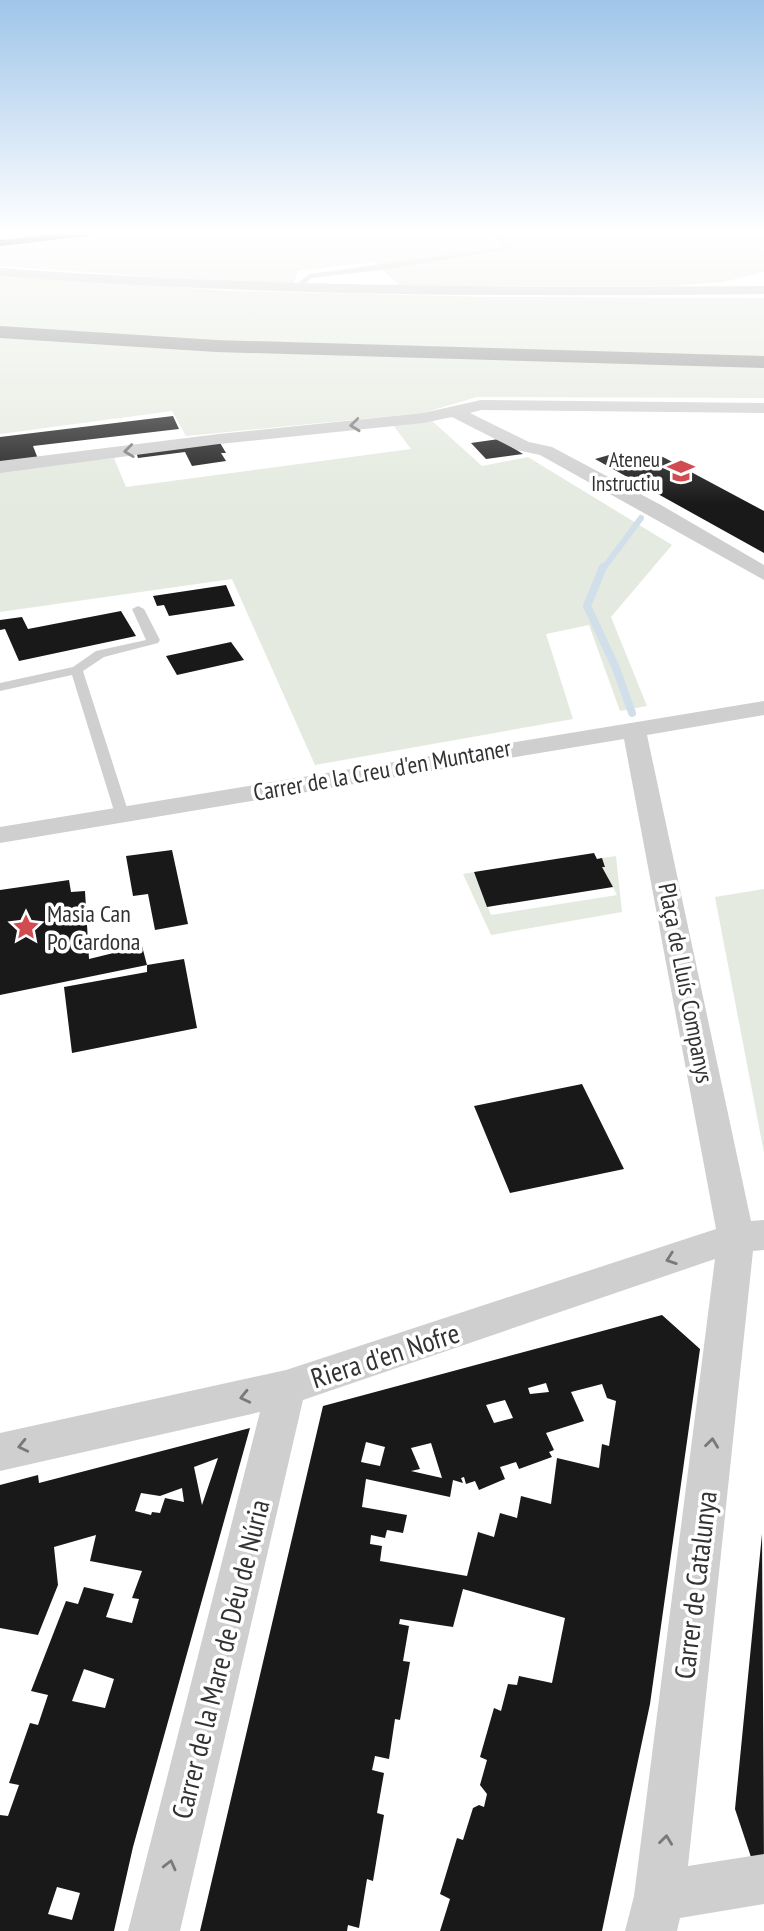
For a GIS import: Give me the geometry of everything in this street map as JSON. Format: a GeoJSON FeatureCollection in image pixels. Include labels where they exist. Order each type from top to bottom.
{"type":"FeatureCollection","features":[{"type":"Feature","properties":{"kind":"highway"},"geometry":{"type":"LineString","coordinates":[[140,324],[391,336],[764,343]]}},
{"type":"Feature","properties":{"kind":"highway"},"geometry":{"type":"LineString","coordinates":[[0,332],[216,346],[764,362]]}},
{"type":"Feature","properties":{"kind":"street"},"geometry":{"type":"LineString","coordinates":[[0,467],[219,439],[423,418],[481,405],[764,408]]}},
{"type":"Feature","properties":{"kind":"street"},"geometry":{"type":"LineString","coordinates":[[454,411],[523,446],[546,451],[654,509],[764,574]]}},
{"type":"Feature","properties":{"kind":"street","name":"Carrer de la Creu d'en Muntaner"},"geometry":{"type":"LineString","coordinates":[[0,835],[764,708]]}},
{"type":"Feature","properties":{"kind":"street","name":"Plaça de Lluís Companys"},"geometry":{"type":"LineString","coordinates":[[634,729],[750,1236]]}},
{"type":"Feature","properties":{"kind":"street","name":"Riera d'en Nofre"},"geometry":{"type":"LineString","coordinates":[[0,1452],[286,1388],[750,1236]]}},
{"type":"Feature","properties":{"kind":"street","name":"Carrer de Catalunya"},"geometry":{"type":"LineString","coordinates":[[655,1914],[750,1236]]}},
{"type":"Feature","properties":{"kind":"street","name":"Carrer de la Mare de Déu de Núria"},"geometry":{"type":"LineString","coordinates":[[154,1931],[286,1388]]}},
{"type":"Feature","properties":{"kind":"street"},"geometry":{"type":"LineString","coordinates":[[655,1914],[764,1879]]}},
{"type":"Feature","properties":{"kind":"lane"},"geometry":{"type":"LineString","coordinates":[[0,687],[76,670],[100,654],[150,643],[154,640],[138,609]]}},
{"type":"Feature","properties":{"kind":"lane"},"geometry":{"type":"LineString","coordinates":[[76,670],[122,814]]}},
{"type":"Feature","properties":{"kind":"shaded area"},"geometry":{"type":"Polygon","coordinates":[[[0,324],[764,324],[764,398],[477,397],[423,413],[186,436],[172,411],[0,434],[0,324]]]}},
{"type":"Feature","properties":{"kind":"shaded area"},"geometry":{"type":"Polygon","coordinates":[[[430,419],[482,466],[528,457],[672,545],[611,617],[647,706],[620,711],[589,625],[546,634],[573,719],[315,765],[232,579],[0,612],[0,470],[114,458],[126,487],[411,449],[393,425],[430,419]]]}},
{"type":"Feature","properties":{"kind":"shaded area"},"geometry":{"type":"Polygon","coordinates":[[[616,856],[622,912],[491,935],[463,874],[474,872],[491,915],[617,895],[602,867],[605,866],[602,858],[616,856]]]}},
{"type":"Feature","properties":{"kind":"shaded area"},"geometry":{"type":"Polygon","coordinates":[[[764,889],[764,1153],[715,897],[764,889]]]}},
{"type":"Feature","properties":{"kind":"building"},"geometry":{"type":"Polygon","coordinates":[[[173,416],[179,429],[33,446],[38,459],[0,464],[0,437],[173,416]]]}},
{"type":"Feature","properties":{"kind":"building"},"geometry":{"type":"Polygon","coordinates":[[[499,439],[523,454],[486,459],[471,443],[499,439]]]}},
{"type":"Feature","properties":{"kind":"building"},"geometry":{"type":"Polygon","coordinates":[[[219,441],[226,453],[221,453],[226,461],[192,466],[185,452],[138,458],[136,452],[219,441]]]}},
{"type":"Feature","properties":{"kind":"building"},"geometry":{"type":"Polygon","coordinates":[[[616,453],[663,457],[764,511],[764,553],[595,459],[616,453]]]}},
{"type":"Feature","properties":{"kind":"building"},"geometry":{"type":"Polygon","coordinates":[[[226,585],[235,606],[169,616],[164,605],[157,606],[153,596],[226,585]]]}},
{"type":"Feature","properties":{"kind":"building"},"geometry":{"type":"Polygon","coordinates":[[[121,611],[136,636],[19,661],[5,629],[0,630],[0,620],[22,617],[28,629],[121,611]]]}},
{"type":"Feature","properties":{"kind":"building"},"geometry":{"type":"Polygon","coordinates":[[[231,642],[244,660],[177,675],[166,656],[231,642]]]}},
{"type":"Feature","properties":{"kind":"building"},"geometry":{"type":"Polygon","coordinates":[[[172,850],[188,924],[155,930],[148,894],[133,896],[126,856],[172,850]]]}},
{"type":"Feature","properties":{"kind":"building"},"geometry":{"type":"Polygon","coordinates":[[[594,853],[597,859],[602,858],[605,867],[602,867],[613,887],[487,907],[474,872],[594,853]]]}},
{"type":"Feature","properties":{"kind":"building"},"geometry":{"type":"Polygon","coordinates":[[[69,880],[71,892],[85,891],[89,959],[142,946],[147,965],[0,995],[0,890],[69,880]]]}},
{"type":"Feature","properties":{"kind":"building"},"geometry":{"type":"Polygon","coordinates":[[[184,959],[197,1028],[72,1053],[64,987],[147,972],[147,965],[184,959]]]}},
{"type":"Feature","properties":{"kind":"building"},"geometry":{"type":"Polygon","coordinates":[[[582,1084],[624,1169],[510,1193],[474,1106],[582,1084]]]}},
{"type":"Feature","properties":{"kind":"building"},"geometry":{"type":"Polygon","coordinates":[[[662,1315],[700,1349],[650,1704],[602,1931],[440,1931],[450,1899],[440,1894],[457,1838],[463,1840],[473,1808],[479,1805],[484,1807],[487,1794],[480,1785],[487,1760],[480,1757],[494,1708],[501,1711],[508,1684],[517,1685],[519,1676],[552,1683],[565,1618],[463,1589],[453,1627],[400,1619],[399,1624],[409,1626],[403,1661],[410,1662],[400,1720],[395,1719],[389,1759],[375,1756],[372,1770],[384,1773],[377,1813],[384,1815],[373,1881],[367,1879],[359,1928],[348,1925],[347,1931],[200,1931],[323,1406],[662,1315]],[[546,1383],[528,1388],[530,1394],[549,1392],[546,1383]],[[602,1384],[571,1392],[584,1421],[546,1433],[554,1450],[549,1452],[552,1457],[519,1469],[516,1462],[500,1467],[505,1479],[479,1490],[475,1481],[466,1484],[464,1477],[461,1478],[463,1483],[453,1480],[450,1497],[366,1479],[362,1507],[407,1515],[403,1533],[387,1530],[385,1538],[371,1535],[370,1544],[382,1546],[380,1561],[467,1576],[478,1532],[494,1537],[500,1513],[517,1518],[521,1496],[551,1504],[557,1458],[599,1468],[602,1444],[609,1446],[616,1401],[607,1398],[602,1384]],[[505,1400],[486,1405],[494,1423],[513,1418],[505,1400]],[[366,1442],[361,1462],[380,1466],[385,1447],[366,1442]],[[431,1443],[411,1448],[420,1469],[411,1471],[442,1478],[431,1443]]]}},
{"type":"Feature","properties":{"kind":"building"},"geometry":{"type":"Polygon","coordinates":[[[250,1428],[133,1847],[114,1931],[0,1931],[0,1815],[8,1816],[19,1785],[9,1783],[30,1723],[38,1725],[48,1695],[31,1691],[66,1601],[78,1604],[84,1587],[114,1594],[106,1617],[132,1623],[139,1599],[132,1598],[142,1571],[90,1561],[96,1535],[54,1547],[58,1585],[38,1635],[0,1628],[0,1485],[38,1475],[39,1483],[250,1428]],[[218,1458],[194,1467],[202,1505],[218,1458]],[[182,1488],[160,1496],[141,1493],[135,1511],[151,1515],[152,1512],[160,1513],[165,1498],[184,1502],[182,1488]],[[84,1669],[72,1701],[105,1708],[114,1679],[84,1669]],[[57,1887],[48,1914],[72,1920],[80,1893],[57,1887]]]}},
{"type":"Feature","properties":{"kind":"building"},"geometry":{"type":"Polygon","coordinates":[[[762,1534],[764,1867],[755,1869],[735,1809],[762,1534]]]}},
{"type":"Feature","properties":{"kind":"waterway"},"geometry":{"type":"LineString","coordinates":[[603,569],[641,518]]}},
{"type":"Feature","properties":{"kind":"waterway"},"geometry":{"type":"LineString","coordinates":[[603,567],[587,606],[616,668],[632,713]]}},
{"type":"Feature","properties":{"kind":"place","name":"Ateneu Instructiu"},"geometry":{"type":"Point","coordinates":[681,471]}},
{"type":"Feature","properties":{"kind":"place","name":"Masia Can Po Cardona"},"geometry":{"type":"Point","coordinates":[26,927]}}]}
